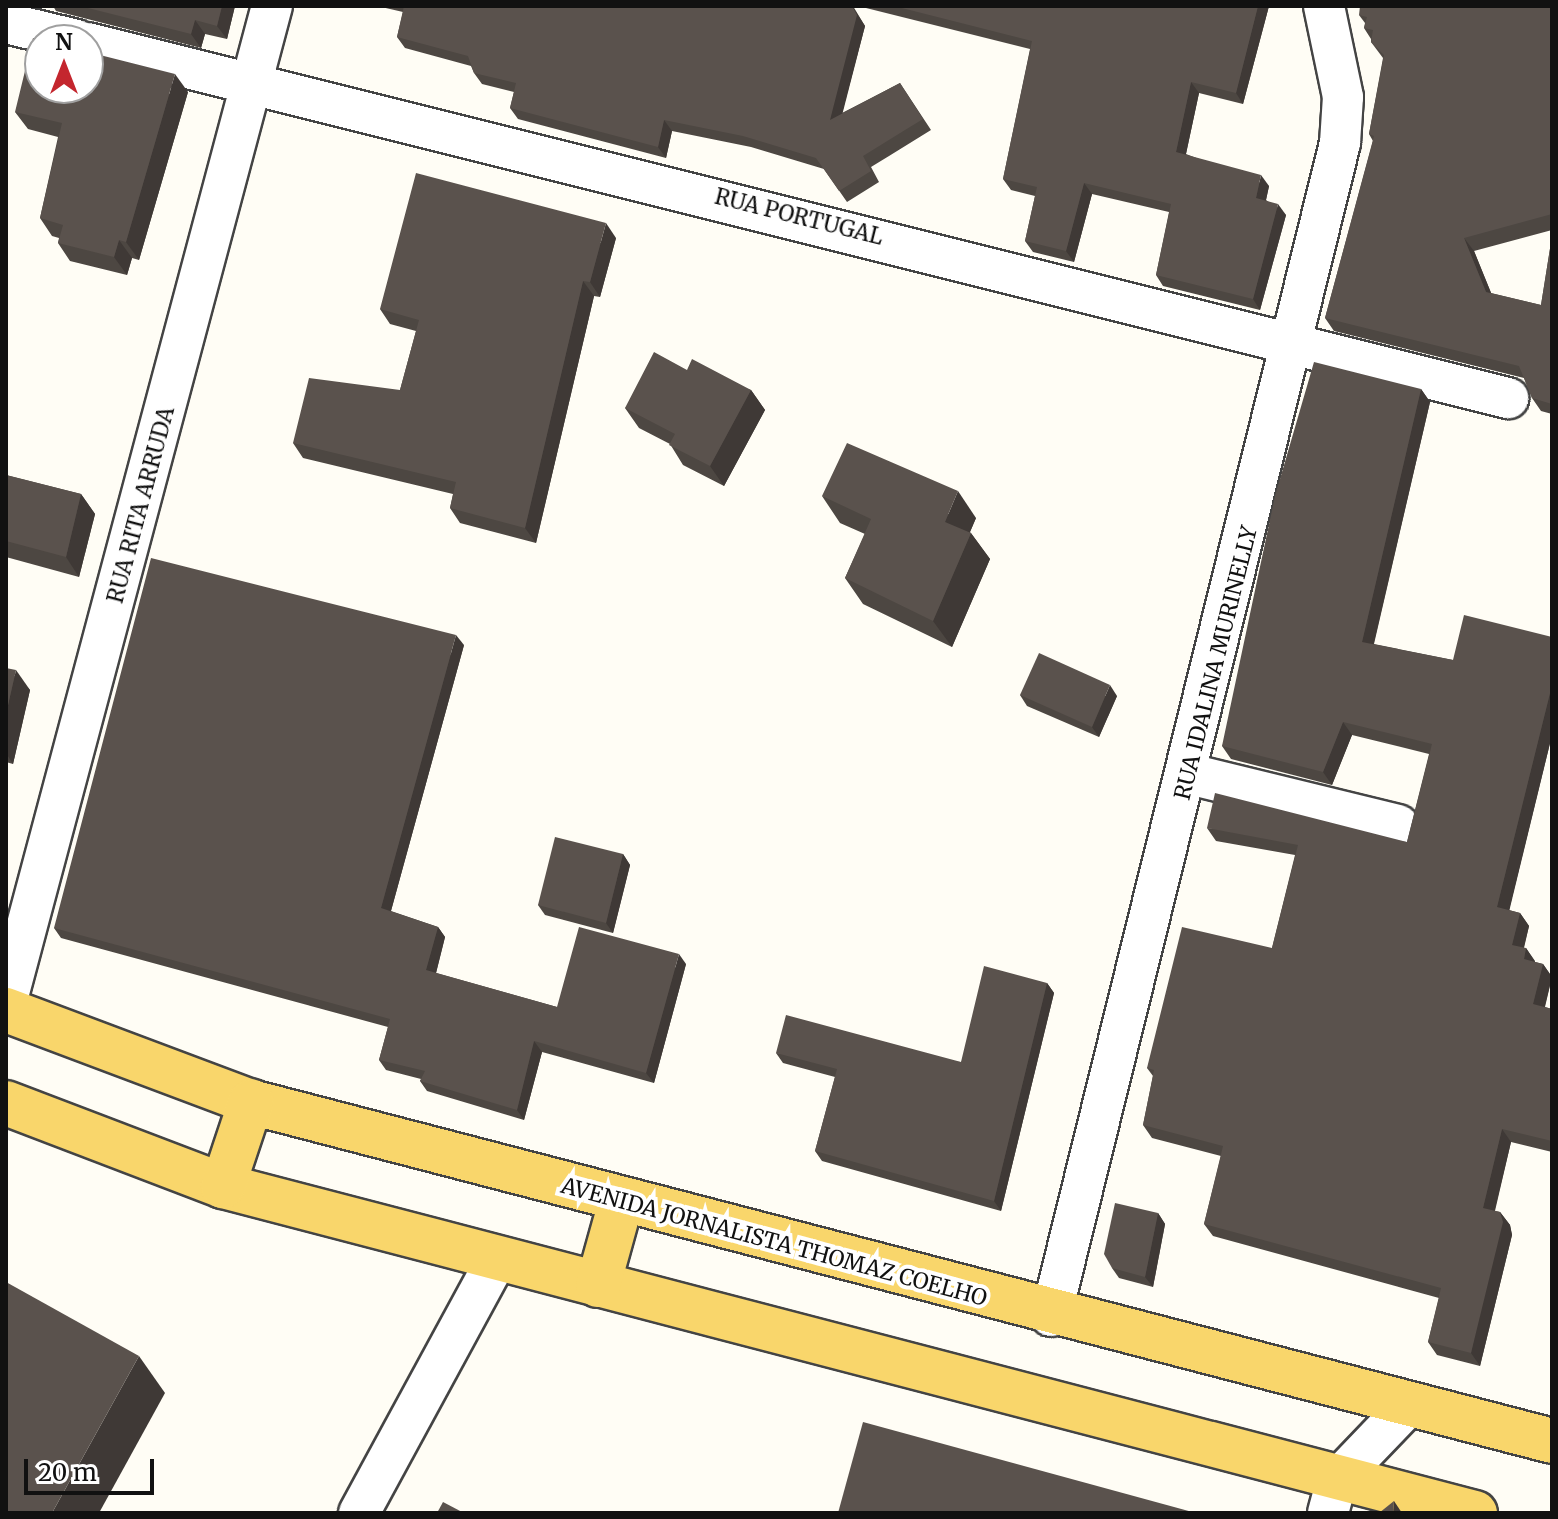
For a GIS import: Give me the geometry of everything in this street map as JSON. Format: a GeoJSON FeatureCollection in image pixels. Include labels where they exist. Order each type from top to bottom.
{"type":"FeatureCollection","features":[{"type":"Feature","properties":{"kind":"main road","name":"AVENIDA JORNALISTA THOMAZ COELHO"},"geometry":{"type":"LineString","coordinates":[[6,1007],[251,1102],[1051,1316],[1552,1441]]}},
{"type":"Feature","properties":{"kind":"main road"},"geometry":{"type":"LineString","coordinates":[[223,1186],[251,1102]]}},
{"type":"Feature","properties":{"kind":"main road"},"geometry":{"type":"LineString","coordinates":[[6,1103],[223,1186],[598,1285],[1332,1497],[1475,1513]]}},
{"type":"Feature","properties":{"kind":"main road"},"geometry":{"type":"LineString","coordinates":[[598,1285],[621,1202]]}},
{"type":"Feature","properties":{"kind":"street","name":"RUA RITA ARRUDA"},"geometry":{"type":"LineString","coordinates":[[6,1007],[255,84],[272,6]]}},
{"type":"Feature","properties":{"kind":"street","name":"RUA IDALINA MURINELLY"},"geometry":{"type":"LineString","coordinates":[[1051,1316],[1189,774],[1340,143],[1343,97],[1324,6]]}},
{"type":"Feature","properties":{"kind":"street","name":"RUA PORTUGAL"},"geometry":{"type":"LineString","coordinates":[[104,47],[1294,339],[1508,398]]}},
{"type":"Feature","properties":{"kind":"street"},"geometry":{"type":"LineString","coordinates":[[1189,774],[1398,825]]}},
{"type":"Feature","properties":{"kind":"street"},"geometry":{"type":"LineString","coordinates":[[359,1513],[497,1259]]}},
{"type":"Feature","properties":{"kind":"street"},"geometry":{"type":"LineString","coordinates":[[1332,1497],[1409,1405]]}},
{"type":"Feature","properties":{"kind":"building"},"geometry":{"type":"Polygon","coordinates":[[[80,6],[222,6],[217,26],[195,20],[191,34],[80,6]]]}},
{"type":"Feature","properties":{"kind":"building"},"geometry":{"type":"Polygon","coordinates":[[[404,6],[852,6],[857,15],[830,120],[900,83],[923,119],[863,156],[871,171],[839,191],[816,158],[743,136],[664,120],[658,147],[510,108],[516,83],[474,73],[468,56],[397,37],[404,6]]]}},
{"type":"Feature","properties":{"kind":"building"},"geometry":{"type":"Polygon","coordinates":[[[894,6],[1258,6],[1236,93],[1191,82],[1176,152],[1261,175],[1256,198],[1278,204],[1253,299],[1156,275],[1171,204],[1084,183],[1066,251],[1025,241],[1037,187],[1003,179],[1032,41],[894,6]]]}},
{"type":"Feature","properties":{"kind":"building"},"geometry":{"type":"Polygon","coordinates":[[[1360,6],[1552,6],[1552,214],[1464,238],[1486,292],[1541,305],[1552,236],[1552,404],[1532,398],[1519,366],[1325,318],[1374,136],[1369,134],[1384,55],[1371,42],[1373,30],[1364,28],[1367,17],[1359,15],[1360,6]]]}},
{"type":"Feature","properties":{"kind":"building"},"geometry":{"type":"Polygon","coordinates":[[[104,56],[175,74],[126,242],[119,240],[114,257],[58,243],[63,225],[40,218],[62,123],[15,112],[24,75],[24,104],[104,104],[104,56]]]}},
{"type":"Feature","properties":{"kind":"building"},"geometry":{"type":"Polygon","coordinates":[[[416,173],[606,223],[590,282],[583,281],[525,528],[450,508],[456,482],[293,443],[309,378],[400,390],[419,320],[380,309],[416,173]]]}},
{"type":"Feature","properties":{"kind":"building"},"geometry":{"type":"Polygon","coordinates":[[[654,352],[687,370],[692,359],[751,390],[710,466],[669,445],[675,434],[625,408],[654,352]]]}},
{"type":"Feature","properties":{"kind":"building"},"geometry":{"type":"Polygon","coordinates":[[[1314,362],[1421,389],[1362,642],[1453,660],[1464,615],[1552,637],[1552,685],[1497,907],[1520,913],[1512,945],[1526,948],[1524,959],[1543,964],[1533,1004],[1552,1009],[1552,1141],[1502,1129],[1483,1208],[1500,1212],[1503,1222],[1471,1353],[1428,1342],[1441,1288],[1204,1224],[1223,1146],[1143,1125],[1154,1070],[1147,1068],[1182,927],[1272,948],[1298,845],[1207,828],[1215,793],[1407,842],[1432,744],[1343,722],[1323,772],[1222,746],[1275,496],[1314,362]]]}},
{"type":"Feature","properties":{"kind":"building"},"geometry":{"type":"Polygon","coordinates":[[[847,443],[958,491],[945,522],[971,533],[933,621],[845,578],[871,519],[822,496],[847,443]]]}},
{"type":"Feature","properties":{"kind":"building"},"geometry":{"type":"Polygon","coordinates":[[[6,475],[81,494],[66,557],[6,541],[6,475]]]}},
{"type":"Feature","properties":{"kind":"building"},"geometry":{"type":"Polygon","coordinates":[[[151,558],[456,635],[381,908],[438,927],[426,970],[557,1007],[579,927],[679,954],[646,1073],[534,1041],[517,1110],[420,1081],[425,1071],[379,1060],[390,1019],[54,928],[151,558]]]}},
{"type":"Feature","properties":{"kind":"building"},"geometry":{"type":"Polygon","coordinates":[[[1039,653],[1110,685],[1092,727],[1020,695],[1039,653]]]}},
{"type":"Feature","properties":{"kind":"building"},"geometry":{"type":"Polygon","coordinates":[[[6,668],[16,670],[6,714],[6,668]]]}},
{"type":"Feature","properties":{"kind":"building"},"geometry":{"type":"Polygon","coordinates":[[[555,837],[623,854],[606,923],[538,905],[555,837]]]}},
{"type":"Feature","properties":{"kind":"building"},"geometry":{"type":"Polygon","coordinates":[[[984,966],[1047,983],[994,1201],[815,1151],[837,1069],[776,1053],[786,1015],[961,1062],[984,966]]]}},
{"type":"Feature","properties":{"kind":"building"},"geometry":{"type":"Polygon","coordinates":[[[1115,1203],[1158,1213],[1145,1277],[1112,1268],[1104,1254],[1115,1203]]]}},
{"type":"Feature","properties":{"kind":"building"},"geometry":{"type":"Polygon","coordinates":[[[6,1282],[139,1356],[52,1513],[6,1513],[6,1282]]]}},
{"type":"Feature","properties":{"kind":"building"},"geometry":{"type":"Polygon","coordinates":[[[863,1422],[1196,1513],[838,1513],[863,1422]]]}},
{"type":"Feature","properties":{"kind":"building"},"geometry":{"type":"Polygon","coordinates":[[[1394,1501],[1393,1513],[1379,1513],[1394,1501]]]}},
{"type":"Feature","properties":{"kind":"building"},"geometry":{"type":"Polygon","coordinates":[[[443,1502],[464,1513],[437,1513],[443,1502]]]}}]}
